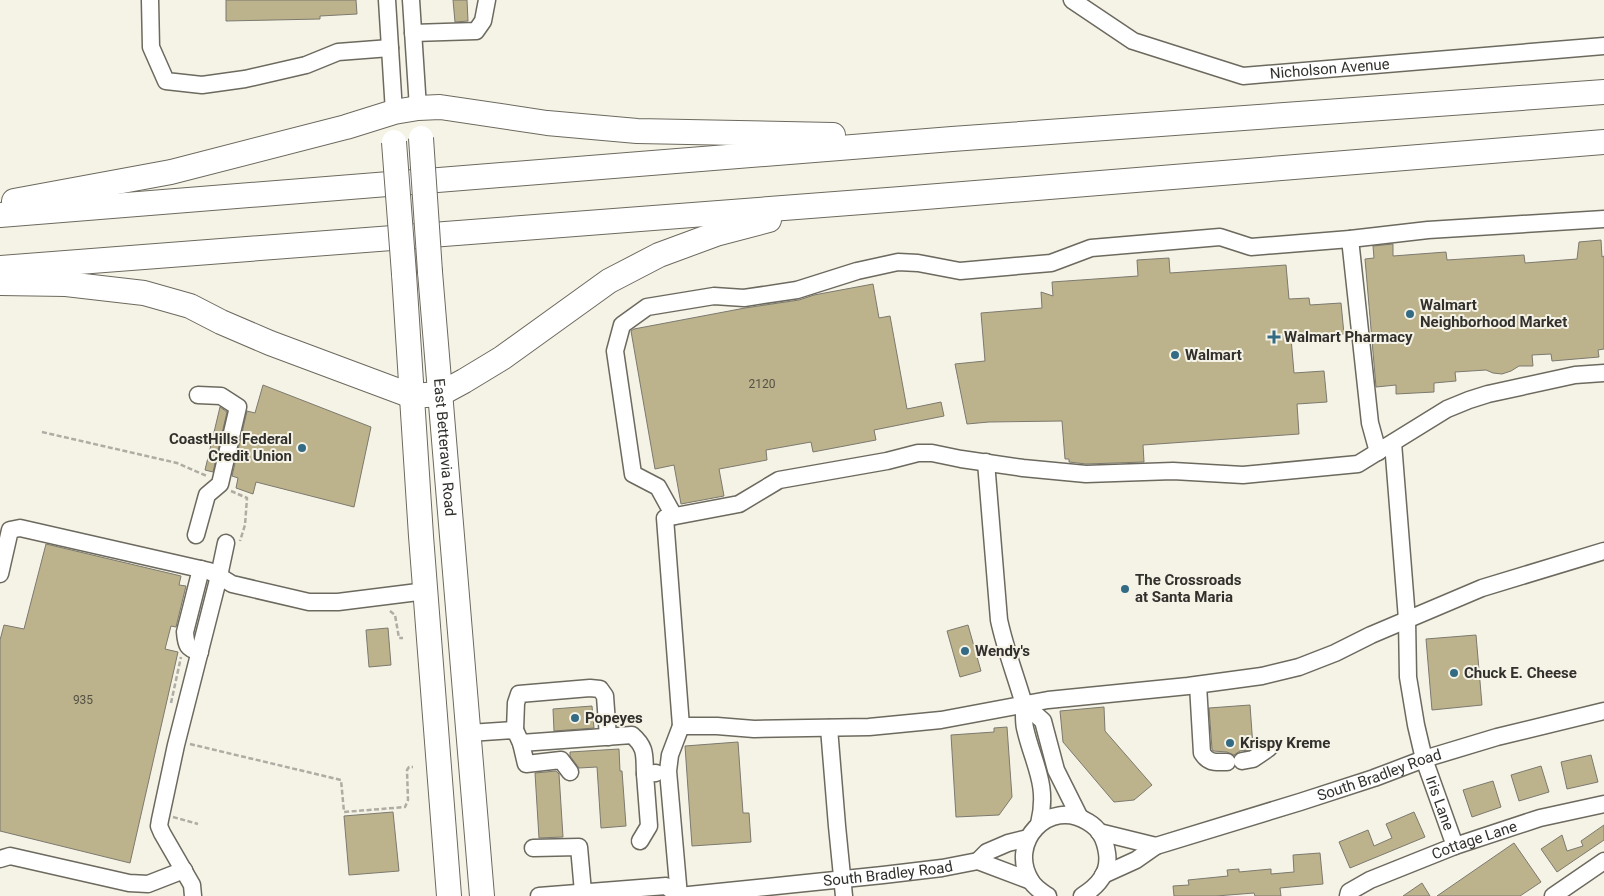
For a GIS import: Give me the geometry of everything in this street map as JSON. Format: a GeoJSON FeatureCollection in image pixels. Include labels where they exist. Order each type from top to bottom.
{"type":"FeatureCollection","features":[{"type":"Feature","properties":{"kind":"highway"},"geometry":{"type":"LineString","coordinates":[[0,216],[952,139],[1604,92]]}},
{"type":"Feature","properties":{"kind":"highway"},"geometry":{"type":"LineString","coordinates":[[0,204],[171,172],[346,127],[394,112],[418,108],[440,107],[547,123],[637,131],[737,132],[952,139]]}},
{"type":"Feature","properties":{"kind":"highway","name":"East Betteravia Road"},"geometry":{"type":"LineString","coordinates":[[418,108],[482,896]]}},
{"type":"Feature","properties":{"kind":"highway","name":"East Betteravia Road"},"geometry":{"type":"LineString","coordinates":[[394,112],[394,142],[449,896]]}},
{"type":"Feature","properties":{"kind":"highway"},"geometry":{"type":"LineString","coordinates":[[0,268],[901,199],[1604,142]]}},
{"type":"Feature","properties":{"kind":"highway"},"geometry":{"type":"LineString","coordinates":[[0,283],[66,284],[144,294],[190,306],[221,322],[270,343],[412,396],[440,394],[502,358],[609,281],[659,255],[716,234],[790,215],[901,199]]}},
{"type":"Feature","properties":{"kind":"street"},"geometry":{"type":"LineString","coordinates":[[150,0],[151,47],[166,81],[202,85],[306,65],[338,52],[390,48]]}},
{"type":"Feature","properties":{"kind":"street","name":"East Betteravia Road"},"geometry":{"type":"LineString","coordinates":[[387,0],[394,112]]}},
{"type":"Feature","properties":{"kind":"street","name":"East Betteravia Road"},"geometry":{"type":"LineString","coordinates":[[411,0],[418,108]]}},
{"type":"Feature","properties":{"kind":"street"},"geometry":{"type":"LineString","coordinates":[[413,33],[476,31],[483,21],[487,0]]}},
{"type":"Feature","properties":{"kind":"street","name":"Nicholson Avenue"},"geometry":{"type":"LineString","coordinates":[[1072,0],[1133,41],[1243,76],[1604,46]]}},
{"type":"Feature","properties":{"kind":"street"},"geometry":{"type":"LineString","coordinates":[[674,516],[658,487],[633,474],[615,351],[622,325],[647,307],[714,296],[744,298],[797,290],[857,271],[898,262],[918,263],[960,271],[1051,263],[1091,248],[1220,237],[1251,247],[1350,239],[1428,230],[1604,219]]}},
{"type":"Feature","properties":{"kind":"street"},"geometry":{"type":"LineString","coordinates":[[1350,239],[1370,423],[1378,452]]}},
{"type":"Feature","properties":{"kind":"street"},"geometry":{"type":"LineString","coordinates":[[678,896],[668,771],[670,755],[680,726],[665,518],[739,504],[779,480],[887,461],[918,453],[932,453],[986,462],[1086,474],[1173,470],[1243,475],[1358,464],[1447,410],[1469,400],[1575,375],[1604,373]]}},
{"type":"Feature","properties":{"kind":"street"},"geometry":{"type":"LineString","coordinates":[[196,535],[207,495],[220,484],[238,407],[221,396],[198,395]]}},
{"type":"Feature","properties":{"kind":"street","name":"Iris Lane"},"geometry":{"type":"LineString","coordinates":[[1393,443],[1407,619],[1408,677],[1424,759],[1455,846]]}},
{"type":"Feature","properties":{"kind":"street"},"geometry":{"type":"LineString","coordinates":[[986,462],[999,620],[1004,644],[1024,704],[1024,727],[1039,772],[1043,792],[1039,824],[1028,838],[1023,852],[1025,870],[1036,887],[1048,896]]}},
{"type":"Feature","properties":{"kind":"street"},"geometry":{"type":"LineString","coordinates":[[0,574],[10,530],[20,528],[209,571],[232,584],[309,602],[338,602],[426,592]]}},
{"type":"Feature","properties":{"kind":"street"},"geometry":{"type":"LineString","coordinates":[[193,896],[192,885],[160,826],[176,745],[220,576],[232,544]]}},
{"type":"Feature","properties":{"kind":"street"},"geometry":{"type":"LineString","coordinates":[[680,726],[754,729],[869,727],[941,720],[1024,704],[1262,676],[1299,667],[1335,653],[1407,619],[1482,588],[1604,551]]}},
{"type":"Feature","properties":{"kind":"street"},"geometry":{"type":"LineString","coordinates":[[200,652],[192,650],[188,646],[186,632],[201,570]]}},
{"type":"Feature","properties":{"kind":"street"},"geometry":{"type":"LineString","coordinates":[[1198,684],[1202,753],[1206,760],[1212,762],[1253,760],[1269,748]]}},
{"type":"Feature","properties":{"kind":"street"},"geometry":{"type":"LineString","coordinates":[[570,772],[560,760],[526,764],[518,737],[516,702],[519,694],[590,688],[600,689],[605,696],[608,737]]}},
{"type":"Feature","properties":{"kind":"street"},"geometry":{"type":"LineString","coordinates":[[1024,704],[1043,721],[1056,770],[1079,816]]}},
{"type":"Feature","properties":{"kind":"street","name":"South Bradley Road"},"geometry":{"type":"LineString","coordinates":[[1104,875],[1136,860],[1156,846],[1300,802],[1374,778],[1424,759],[1497,737],[1604,711]]}},
{"type":"Feature","properties":{"kind":"street"},"geometry":{"type":"LineString","coordinates":[[829,728],[844,888]]}},
{"type":"Feature","properties":{"kind":"street"},"geometry":{"type":"LineString","coordinates":[[469,733],[518,737],[608,737],[632,734],[641,742],[644,753],[649,826],[640,841]]}},
{"type":"Feature","properties":{"kind":"street"},"geometry":{"type":"LineString","coordinates":[[645,774],[668,771]]}},
{"type":"Feature","properties":{"kind":"street","name":"Cottage Lane"},"geometry":{"type":"LineString","coordinates":[[1349,894],[1370,880],[1455,846],[1540,818],[1604,804]]}},
{"type":"Feature","properties":{"kind":"street"},"geometry":{"type":"LineString","coordinates":[[1039,824],[1055,816],[1066,814],[1079,816],[1100,832],[1106,842],[1108,860],[1106,872],[1094,889],[1084,895]]}},
{"type":"Feature","properties":{"kind":"street"},"geometry":{"type":"LineString","coordinates":[[1100,832],[1156,846]]}},
{"type":"Feature","properties":{"kind":"street","name":"South Bradley Road"},"geometry":{"type":"LineString","coordinates":[[539,896],[666,886],[678,896],[844,888],[978,861],[987,852],[1008,843],[1028,838]]}},
{"type":"Feature","properties":{"kind":"street"},"geometry":{"type":"LineString","coordinates":[[533,848],[579,847],[583,892]]}},
{"type":"Feature","properties":{"kind":"street"},"geometry":{"type":"LineString","coordinates":[[0,859],[10,856],[129,883],[148,884],[184,870]]}},
{"type":"Feature","properties":{"kind":"street"},"geometry":{"type":"LineString","coordinates":[[978,861],[1031,881]]}},
{"type":"Feature","properties":{"kind":"street"},"geometry":{"type":"LineString","coordinates":[[1553,896],[1604,861]]}},
{"type":"Feature","properties":{"kind":"path"},"geometry":{"type":"LineString","coordinates":[[42,432],[176,463],[203,474],[236,494],[247,498],[245,525],[232,544]]}},
{"type":"Feature","properties":{"kind":"path"},"geometry":{"type":"LineString","coordinates":[[384,612],[394,612],[399,638],[403,638]]}},
{"type":"Feature","properties":{"kind":"path"},"geometry":{"type":"LineString","coordinates":[[176,745],[189,744],[341,780],[344,812],[405,806],[408,800],[407,770],[409,767],[413,767]]}},
{"type":"Feature","properties":{"kind":"building"},"geometry":{"type":"Polygon","coordinates":[[[226,0],[356,0],[357,14],[320,16],[320,19],[226,21],[226,0]]]}},
{"type":"Feature","properties":{"kind":"building"},"geometry":{"type":"Polygon","coordinates":[[[453,0],[467,0],[468,21],[455,22],[453,0]]]}},
{"type":"Feature","properties":{"kind":"building"},"geometry":{"type":"Polygon","coordinates":[[[1601,240],[1602,257],[1604,256],[1604,349],[1598,350],[1599,357],[1552,361],[1551,354],[1532,355],[1533,366],[1519,366],[1502,374],[1486,370],[1455,372],[1456,381],[1434,383],[1434,392],[1396,394],[1396,385],[1376,387],[1365,259],[1374,258],[1373,246],[1393,244],[1393,256],[1446,252],[1447,260],[1524,255],[1525,263],[1577,259],[1579,242],[1601,240]]]}},
{"type":"Feature","properties":{"kind":"building","name":"Walmart"},"geometry":{"type":"Polygon","coordinates":[[[1169,258],[1170,273],[1286,265],[1289,299],[1309,298],[1310,305],[1341,303],[1344,334],[1291,338],[1294,373],[1324,371],[1327,402],[1297,404],[1299,434],[1143,445],[1144,462],[1086,464],[1069,462],[1069,459],[1065,459],[1062,421],[967,424],[955,364],[985,361],[981,313],[1042,308],[1041,292],[1053,296],[1052,282],[1138,276],[1137,260],[1169,258]]]}},
{"type":"Feature","properties":{"kind":"building"},"geometry":{"type":"Polygon","coordinates":[[[873,284],[879,318],[890,316],[907,409],[941,402],[944,416],[874,430],[876,440],[813,452],[811,442],[766,450],[767,460],[719,469],[724,496],[681,504],[674,465],[655,469],[631,331],[745,308],[799,300],[814,295],[873,284]]]}},
{"type":"Feature","properties":{"kind":"building"},"geometry":{"type":"Polygon","coordinates":[[[263,385],[371,427],[354,507],[256,482],[253,494],[236,488],[238,478],[232,476],[247,411],[255,413],[263,385]]]}},
{"type":"Feature","properties":{"kind":"building"},"geometry":{"type":"Polygon","coordinates":[[[220,407],[227,412],[213,472],[205,470],[220,407]]]}},
{"type":"Feature","properties":{"kind":"building"},"geometry":{"type":"Polygon","coordinates":[[[46,544],[181,576],[179,585],[186,586],[176,627],[171,626],[165,649],[178,652],[130,863],[0,831],[0,640],[4,625],[24,629],[46,544]]]}},
{"type":"Feature","properties":{"kind":"building"},"geometry":{"type":"Polygon","coordinates":[[[968,625],[981,671],[960,677],[947,631],[968,625]]]}},
{"type":"Feature","properties":{"kind":"building"},"geometry":{"type":"Polygon","coordinates":[[[388,628],[391,665],[369,667],[366,630],[388,628]]]}},
{"type":"Feature","properties":{"kind":"building"},"geometry":{"type":"Polygon","coordinates":[[[1476,635],[1482,705],[1432,710],[1426,639],[1476,635]]]}},
{"type":"Feature","properties":{"kind":"building","name":"Krispy Kreme"},"geometry":{"type":"Polygon","coordinates":[[[1250,705],[1253,747],[1234,755],[1227,752],[1213,751],[1209,708],[1250,705]]]}},
{"type":"Feature","properties":{"kind":"building"},"geometry":{"type":"Polygon","coordinates":[[[592,706],[594,728],[554,731],[553,709],[592,706]]]}},
{"type":"Feature","properties":{"kind":"building"},"geometry":{"type":"Polygon","coordinates":[[[1104,707],[1105,731],[1152,785],[1134,800],[1114,802],[1063,742],[1060,711],[1104,707]]]}},
{"type":"Feature","properties":{"kind":"building"},"geometry":{"type":"Polygon","coordinates":[[[1007,727],[1012,797],[999,815],[956,817],[951,735],[994,732],[994,728],[1007,727]]]}},
{"type":"Feature","properties":{"kind":"building"},"geometry":{"type":"Polygon","coordinates":[[[738,742],[743,813],[749,813],[751,842],[692,846],[685,746],[738,742]]]}},
{"type":"Feature","properties":{"kind":"building"},"geometry":{"type":"Polygon","coordinates":[[[619,749],[626,826],[601,828],[597,767],[579,768],[570,756],[570,752],[619,749]]]}},
{"type":"Feature","properties":{"kind":"building"},"geometry":{"type":"Polygon","coordinates":[[[1591,755],[1598,782],[1567,789],[1561,762],[1591,755]]]}},
{"type":"Feature","properties":{"kind":"building"},"geometry":{"type":"Polygon","coordinates":[[[1541,766],[1549,792],[1519,801],[1511,775],[1541,766]]]}},
{"type":"Feature","properties":{"kind":"building"},"geometry":{"type":"Polygon","coordinates":[[[556,771],[559,774],[563,837],[539,838],[535,773],[556,771]]]}},
{"type":"Feature","properties":{"kind":"building"},"geometry":{"type":"Polygon","coordinates":[[[1493,781],[1501,807],[1472,817],[1463,790],[1493,781]]]}},
{"type":"Feature","properties":{"kind":"building"},"geometry":{"type":"Polygon","coordinates":[[[393,812],[399,871],[349,875],[344,816],[393,812]]]}},
{"type":"Feature","properties":{"kind":"building"},"geometry":{"type":"Polygon","coordinates":[[[1414,812],[1425,837],[1350,868],[1339,842],[1368,830],[1374,846],[1392,838],[1386,824],[1414,812]]]}},
{"type":"Feature","properties":{"kind":"building"},"geometry":{"type":"Polygon","coordinates":[[[1604,825],[1604,840],[1557,872],[1541,849],[1562,835],[1567,851],[1583,846],[1581,841],[1604,825]]]}},
{"type":"Feature","properties":{"kind":"building"},"geometry":{"type":"Polygon","coordinates":[[[1514,843],[1541,882],[1520,896],[1437,896],[1514,843]]]}},
{"type":"Feature","properties":{"kind":"building"},"geometry":{"type":"Polygon","coordinates":[[[1320,853],[1323,884],[1280,888],[1281,896],[1255,896],[1254,893],[1216,896],[1174,896],[1173,886],[1189,885],[1188,880],[1228,876],[1227,870],[1239,869],[1239,872],[1271,869],[1271,874],[1294,872],[1293,855],[1320,853]]]}},
{"type":"Feature","properties":{"kind":"building"},"geometry":{"type":"Polygon","coordinates":[[[1422,883],[1430,896],[1403,896],[1422,883]]]}},
{"type":"Feature","properties":{"kind":"place","name":"Walmart Neighborhood Market"},"geometry":{"type":"Point","coordinates":[1410,314]}},
{"type":"Feature","properties":{"kind":"place","name":"Walmart Pharmacy"},"geometry":{"type":"Point","coordinates":[1274,337]}},
{"type":"Feature","properties":{"kind":"place","name":"Walmart"},"geometry":{"type":"Point","coordinates":[1175,355]}},
{"type":"Feature","properties":{"kind":"place","name":"CoastHills Federal Credit Union"},"geometry":{"type":"Point","coordinates":[302,448]}},
{"type":"Feature","properties":{"kind":"place","name":"The Crossroads at Santa Maria"},"geometry":{"type":"Point","coordinates":[1125,589]}},
{"type":"Feature","properties":{"kind":"place","name":"Wendy's"},"geometry":{"type":"Point","coordinates":[965,651]}},
{"type":"Feature","properties":{"kind":"place","name":"Chuck E. Cheese"},"geometry":{"type":"Point","coordinates":[1454,673]}},
{"type":"Feature","properties":{"kind":"place","name":"Popeyes"},"geometry":{"type":"Point","coordinates":[575,718]}},
{"type":"Feature","properties":{"kind":"place","name":"Krispy Kreme"},"geometry":{"type":"Point","coordinates":[1230,743]}}]}
